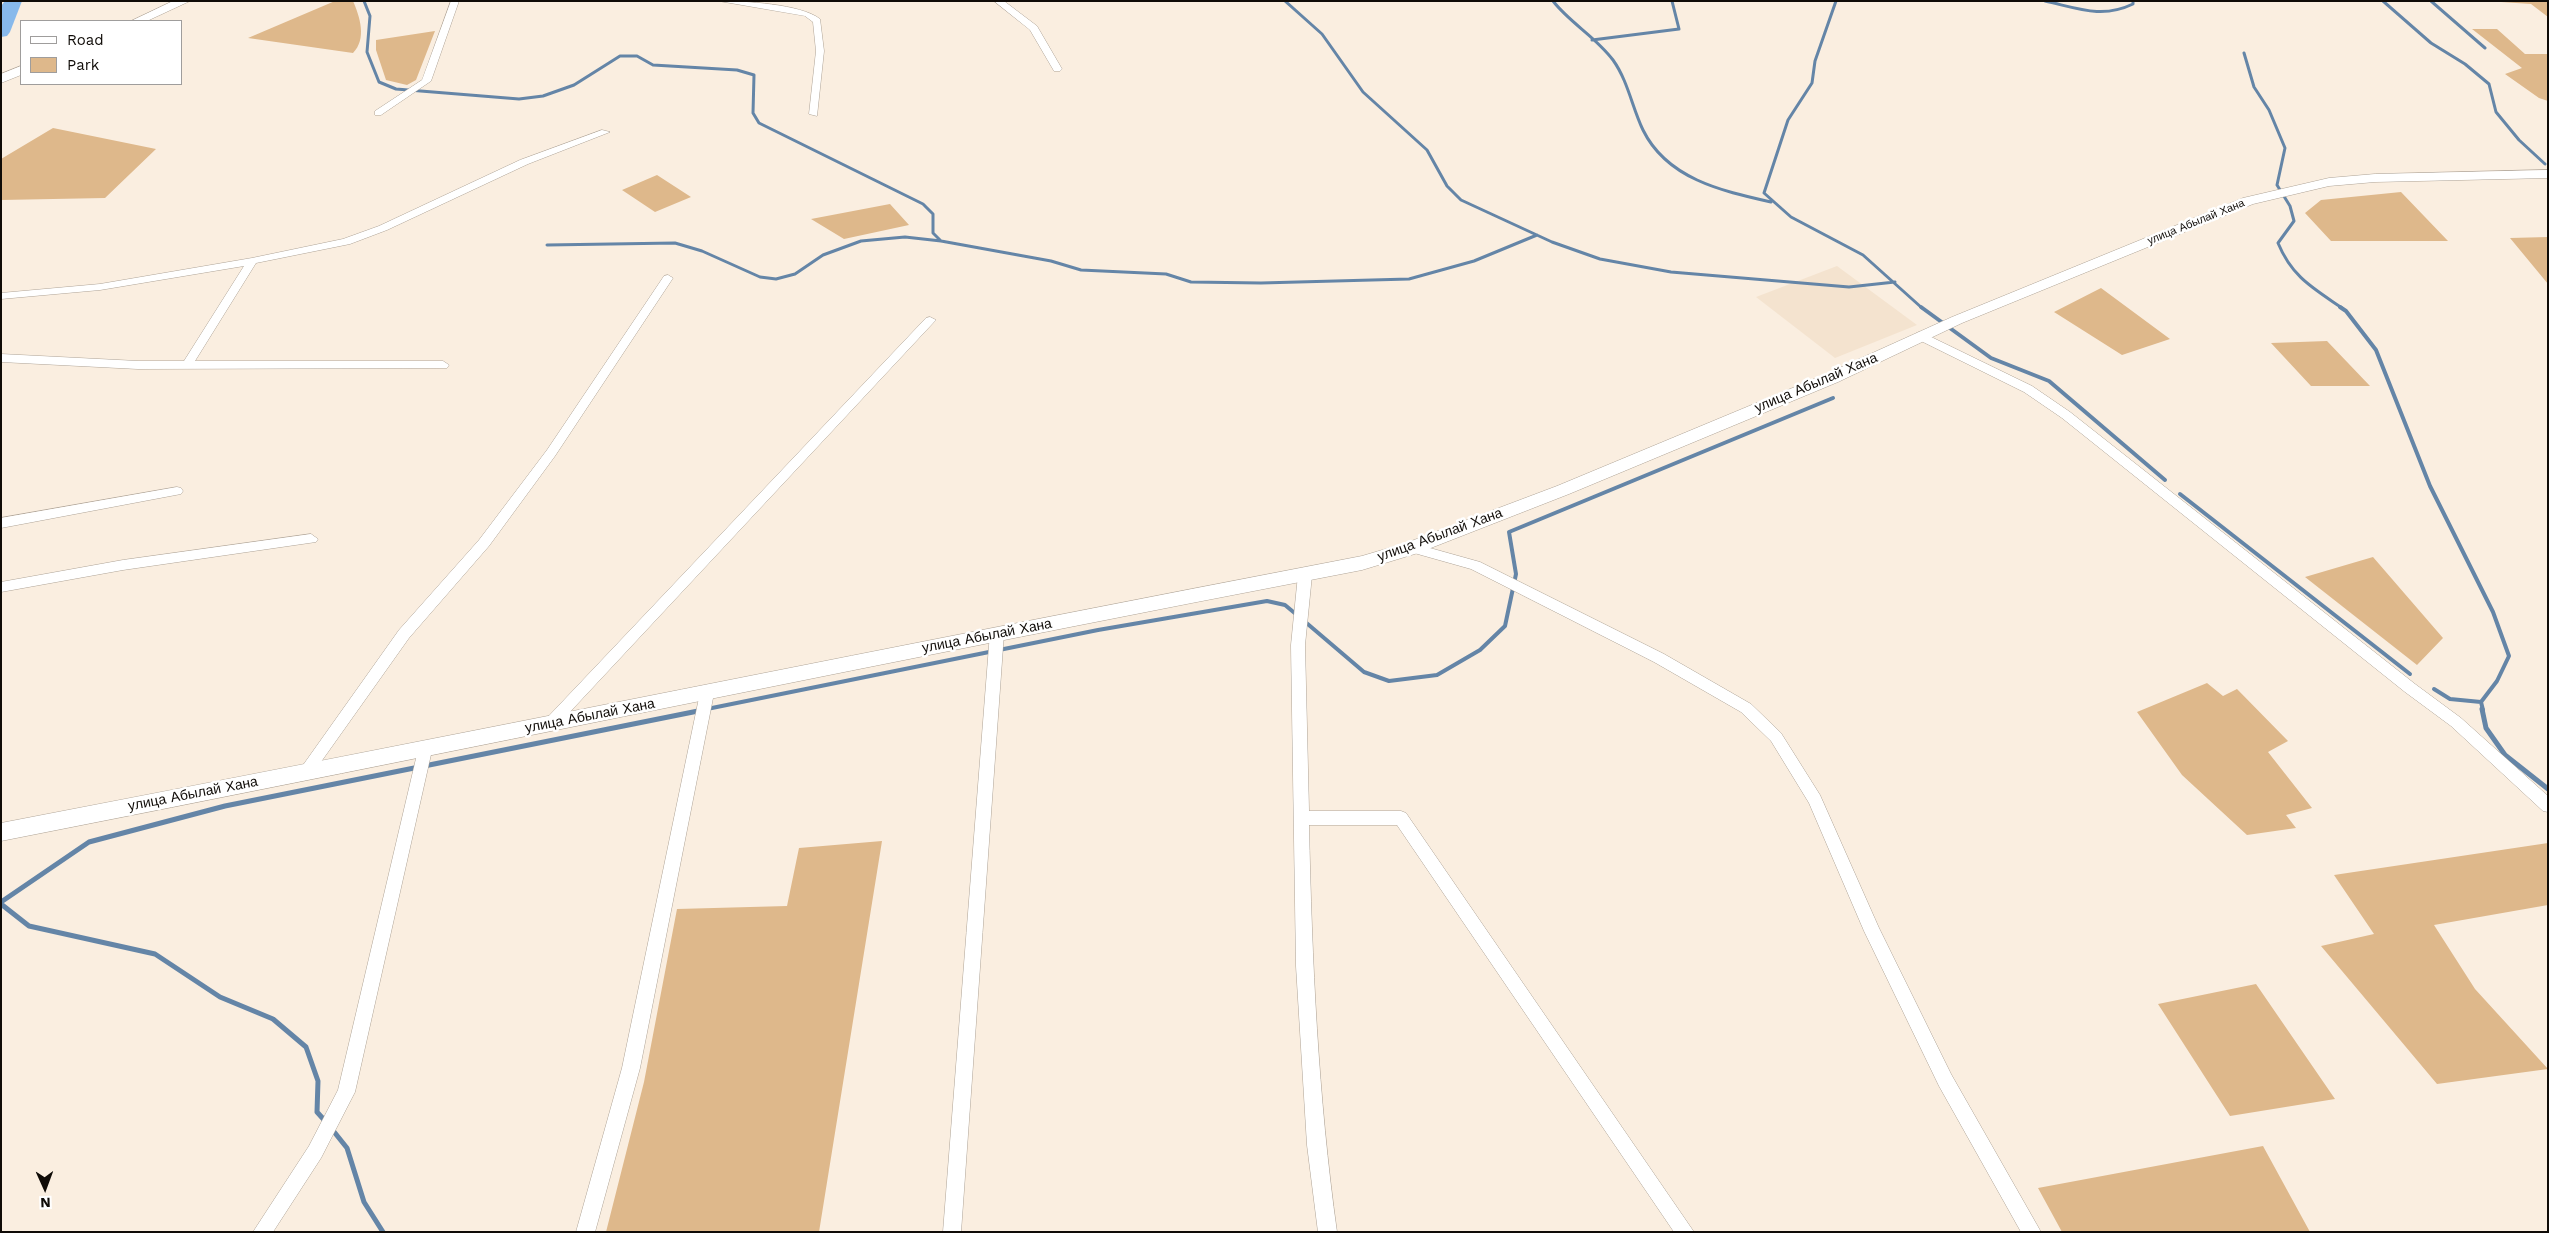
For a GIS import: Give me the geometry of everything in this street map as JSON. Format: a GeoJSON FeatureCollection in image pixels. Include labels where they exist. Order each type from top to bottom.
{"type":"FeatureCollection","features":[{"type":"Feature","properties":{"kind":"main road"},"geometry":{"type":"LineString","coordinates":[[139,20],[184,1]]}},
{"type":"Feature","properties":{"kind":"main road"},"geometry":{"type":"LineString","coordinates":[[1,79],[20,70]]}},
{"type":"Feature","properties":{"kind":"main road"},"geometry":{"type":"LineString","coordinates":[[2282,192],[2329,182],[2375,178],[2548,174]]}},
{"type":"Feature","properties":{"kind":"main road","name":"улица Абылай Хана"},"geometry":{"type":"LineString","coordinates":[[1,832],[425,750],[997,633],[1362,563],[1412,548],[1563,490],[1832,378],[1945,326],[2248,201],[2282,192]]}},
{"type":"Feature","properties":{"kind":"street"},"geometry":{"type":"LineString","coordinates":[[378,113],[426,81],[455,1]]}},
{"type":"Feature","properties":{"kind":"street"},"geometry":{"type":"LineString","coordinates":[[723,1],[808,14],[817,21],[820,52],[814,114]]}},
{"type":"Feature","properties":{"kind":"street"},"geometry":{"type":"LineString","coordinates":[[998,1],[1034,28],[1056,69]]}},
{"type":"Feature","properties":{"kind":"street"},"geometry":{"type":"LineString","coordinates":[[1,296],[100,286],[252,261],[346,242],[383,228],[524,162],[605,132]]}},
{"type":"Feature","properties":{"kind":"street"},"geometry":{"type":"LineString","coordinates":[[187,365],[252,261]]}},
{"type":"Feature","properties":{"kind":"street"},"geometry":{"type":"LineString","coordinates":[[306,772],[404,634],[484,543],[551,452],[668,278]]}},
{"type":"Feature","properties":{"kind":"street"},"geometry":{"type":"LineString","coordinates":[[550,724],[930,320]]}},
{"type":"Feature","properties":{"kind":"street"},"geometry":{"type":"LineString","coordinates":[[1921,336],[2028,389],[2066,415],[2410,688],[2456,722],[2548,806]]}},
{"type":"Feature","properties":{"kind":"street"},"geometry":{"type":"LineString","coordinates":[[1,358],[187,365],[443,366]]}},
{"type":"Feature","properties":{"kind":"street"},"geometry":{"type":"LineString","coordinates":[[1,523],[177,491]]}},
{"type":"Feature","properties":{"kind":"street"},"geometry":{"type":"LineString","coordinates":[[1,587],[123,565],[311,539]]}},
{"type":"Feature","properties":{"kind":"street"},"geometry":{"type":"LineString","coordinates":[[1412,548],[1475,565],[1659,658],[1746,708],[1776,737],[1815,800],[1872,931],[1945,1080],[2032,1232]]}},
{"type":"Feature","properties":{"kind":"street"},"geometry":{"type":"LineString","coordinates":[[1305,575],[1298,645],[1300,818],[1306,986],[1316,1145],[1328,1232]]}},
{"type":"Feature","properties":{"kind":"street"},"geometry":{"type":"LineString","coordinates":[[952,1232],[982,853],[997,633]]}},
{"type":"Feature","properties":{"kind":"street"},"geometry":{"type":"LineString","coordinates":[[585,1232],[631,1068],[706,693]]}},
{"type":"Feature","properties":{"kind":"street"},"geometry":{"type":"LineString","coordinates":[[262,1232],[315,1152],[346,1092],[425,750]]}},
{"type":"Feature","properties":{"kind":"street"},"geometry":{"type":"LineString","coordinates":[[1300,818],[1401,818],[1684,1232]]}},
{"type":"Feature","properties":{"kind":"shaded area"},"geometry":{"type":"Polygon","coordinates":[[[1837,266],[1917,325],[1835,358],[1756,297],[1837,266]]]}},
{"type":"Feature","properties":{"kind":"green space"},"geometry":{"type":"Polygon","coordinates":[[[335,1],[353,1],[358,14],[361,35],[360,41],[353,53],[248,38],[335,1]]]}},
{"type":"Feature","properties":{"kind":"green space"},"geometry":{"type":"Polygon","coordinates":[[[2486,1],[2548,1],[2548,17],[2531,4],[2486,1]]]}},
{"type":"Feature","properties":{"kind":"green space"},"geometry":{"type":"Polygon","coordinates":[[[2472,29],[2497,29],[2525,54],[2548,54],[2548,101],[2539,98],[2505,74],[2522,68],[2472,29]]]}},
{"type":"Feature","properties":{"kind":"green space"},"geometry":{"type":"Polygon","coordinates":[[[435,31],[416,80],[407,85],[386,80],[376,50],[376,40],[435,31]]]}},
{"type":"Feature","properties":{"kind":"green space"},"geometry":{"type":"Polygon","coordinates":[[[53,128],[156,149],[105,198],[1,200],[1,159],[53,128]]]}},
{"type":"Feature","properties":{"kind":"green space"},"geometry":{"type":"Polygon","coordinates":[[[657,175],[691,197],[655,212],[622,190],[657,175]]]}},
{"type":"Feature","properties":{"kind":"green space"},"geometry":{"type":"Polygon","coordinates":[[[2401,192],[2448,241],[2331,241],[2305,213],[2321,200],[2401,192]]]}},
{"type":"Feature","properties":{"kind":"green space"},"geometry":{"type":"Polygon","coordinates":[[[890,204],[909,225],[844,239],[811,219],[890,204]]]}},
{"type":"Feature","properties":{"kind":"green space"},"geometry":{"type":"Polygon","coordinates":[[[2548,237],[2548,284],[2510,238],[2548,237]]]}},
{"type":"Feature","properties":{"kind":"green space"},"geometry":{"type":"Polygon","coordinates":[[[2101,288],[2170,339],[2122,355],[2054,312],[2101,288]]]}},
{"type":"Feature","properties":{"kind":"green space"},"geometry":{"type":"Polygon","coordinates":[[[2327,341],[2370,386],[2311,386],[2271,343],[2327,341]]]}},
{"type":"Feature","properties":{"kind":"green space"},"geometry":{"type":"Polygon","coordinates":[[[2373,557],[2443,638],[2417,665],[2305,577],[2373,557]]]}},
{"type":"Feature","properties":{"kind":"green space"},"geometry":{"type":"Polygon","coordinates":[[[2207,683],[2223,696],[2237,689],[2288,741],[2268,752],[2312,808],[2286,815],[2296,828],[2247,835],[2182,775],[2137,712],[2207,683]]]}},
{"type":"Feature","properties":{"kind":"green space"},"geometry":{"type":"Polygon","coordinates":[[[882,841],[819,1232],[606,1232],[644,1082],[677,909],[787,906],[799,848],[882,841]]]}},
{"type":"Feature","properties":{"kind":"green space"},"geometry":{"type":"Polygon","coordinates":[[[2548,843],[2548,905],[2434,925],[2475,989],[2548,1069],[2437,1084],[2321,946],[2374,934],[2334,875],[2548,843]]]}},
{"type":"Feature","properties":{"kind":"green space"},"geometry":{"type":"Polygon","coordinates":[[[2256,984],[2335,1099],[2230,1116],[2158,1004],[2256,984]]]}},
{"type":"Feature","properties":{"kind":"green space"},"geometry":{"type":"Polygon","coordinates":[[[2263,1146],[2310,1232],[2062,1232],[2038,1188],[2263,1146]]]}},
{"type":"Feature","properties":{"kind":"waterway"},"geometry":{"type":"LineString","coordinates":[[1,32],[10,6],[14,1]]}},
{"type":"Feature","properties":{"kind":"waterway"},"geometry":{"type":"LineString","coordinates":[[364,1],[370,16],[367,52],[379,82],[396,89],[519,99],[543,96],[574,85],[620,56],[637,56],[653,65],[737,70],[754,75],[753,113],[759,123],[923,204],[933,214],[933,233],[941,241]]}},
{"type":"Feature","properties":{"kind":"waterway"},"geometry":{"type":"LineString","coordinates":[[1285,1],[1322,34],[1363,92],[1427,150],[1447,186],[1461,200],[1537,235]]}},
{"type":"Feature","properties":{"kind":"waterway"},"geometry":{"type":"LineString","coordinates":[[1553,1],[1594,40]]}},
{"type":"Feature","properties":{"kind":"waterway"},"geometry":{"type":"LineString","coordinates":[[1594,40],[1679,29],[1672,1]]}},
{"type":"Feature","properties":{"kind":"waterway"},"geometry":{"type":"LineString","coordinates":[[1836,1],[1815,61],[1812,83],[1788,120],[1764,193],[1791,217],[1863,255],[1893,282]]}},
{"type":"Feature","properties":{"kind":"waterway"},"geometry":{"type":"LineString","coordinates":[[2045,1],[2089,11],[2111,11],[2133,4],[2133,1]]}},
{"type":"Feature","properties":{"kind":"waterway"},"geometry":{"type":"LineString","coordinates":[[2383,1],[2431,43],[2465,64],[2489,84],[2496,112],[2519,140],[2545,164]]}},
{"type":"Feature","properties":{"kind":"waterway"},"geometry":{"type":"LineString","coordinates":[[2431,1],[2485,48]]}},
{"type":"Feature","properties":{"kind":"waterway"},"geometry":{"type":"LineString","coordinates":[[1594,40],[1618,68],[1643,130],[1653,147],[1666,160],[1681,171],[1715,187],[1771,202]]}},
{"type":"Feature","properties":{"kind":"waterway"},"geometry":{"type":"LineString","coordinates":[[2244,53],[2254,87],[2269,110],[2285,148],[2277,185],[2290,206],[2294,221],[2278,243],[2290,265],[2304,281],[2342,308]]}},
{"type":"Feature","properties":{"kind":"waterway"},"geometry":{"type":"LineString","coordinates":[[941,241],[1051,261],[1081,270],[1166,274],[1191,282],[1261,283],[1409,279],[1474,261],[1537,235]]}},
{"type":"Feature","properties":{"kind":"waterway"},"geometry":{"type":"LineString","coordinates":[[1537,235],[1600,259],[1671,272],[1849,287],[1893,282]]}},
{"type":"Feature","properties":{"kind":"waterway"},"geometry":{"type":"LineString","coordinates":[[547,245],[675,243],[702,251],[760,277],[776,279],[795,274],[823,255],[861,241],[905,237],[941,241]]}},
{"type":"Feature","properties":{"kind":"waterway"},"geometry":{"type":"LineString","coordinates":[[1893,282],[1922,308]]}},
{"type":"Feature","properties":{"kind":"waterway"},"geometry":{"type":"LineString","coordinates":[[1921,307],[1991,358],[2049,381],[2165,480]]}},
{"type":"Feature","properties":{"kind":"waterway"},"geometry":{"type":"LineString","coordinates":[[2340,307],[2346,311],[2376,350],[2430,486],[2493,612],[2509,656],[2497,681],[2481,702]]}},
{"type":"Feature","properties":{"kind":"waterway"},"geometry":{"type":"LineString","coordinates":[[1303,620],[1364,672],[1389,681],[1437,675],[1480,650],[1505,626],[1516,574],[1509,532],[1833,398]]}},
{"type":"Feature","properties":{"kind":"waterway"},"geometry":{"type":"LineString","coordinates":[[2180,494],[2410,674]]}},
{"type":"Feature","properties":{"kind":"waterway"},"geometry":{"type":"LineString","coordinates":[[702,710],[1098,630],[1267,601],[1285,605],[1297,615]]}},
{"type":"Feature","properties":{"kind":"waterway"},"geometry":{"type":"LineString","coordinates":[[2434,689],[2450,699],[2481,702]]}},
{"type":"Feature","properties":{"kind":"waterway"},"geometry":{"type":"LineString","coordinates":[[2481,702],[2483,710]]}},
{"type":"Feature","properties":{"kind":"waterway"},"geometry":{"type":"LineString","coordinates":[[1,902],[89,842],[225,806],[708,709]]}},
{"type":"Feature","properties":{"kind":"waterway"},"geometry":{"type":"LineString","coordinates":[[2482,709],[2486,728],[2505,755],[2548,789]]}},
{"type":"Feature","properties":{"kind":"waterway"},"geometry":{"type":"LineString","coordinates":[[1,904],[29,926],[155,954],[220,997],[273,1019],[306,1047],[318,1081],[317,1112],[326,1122]]}},
{"type":"Feature","properties":{"kind":"waterway"},"geometry":{"type":"LineString","coordinates":[[331,1128],[347,1148],[364,1202],[383,1232]]}}]}
